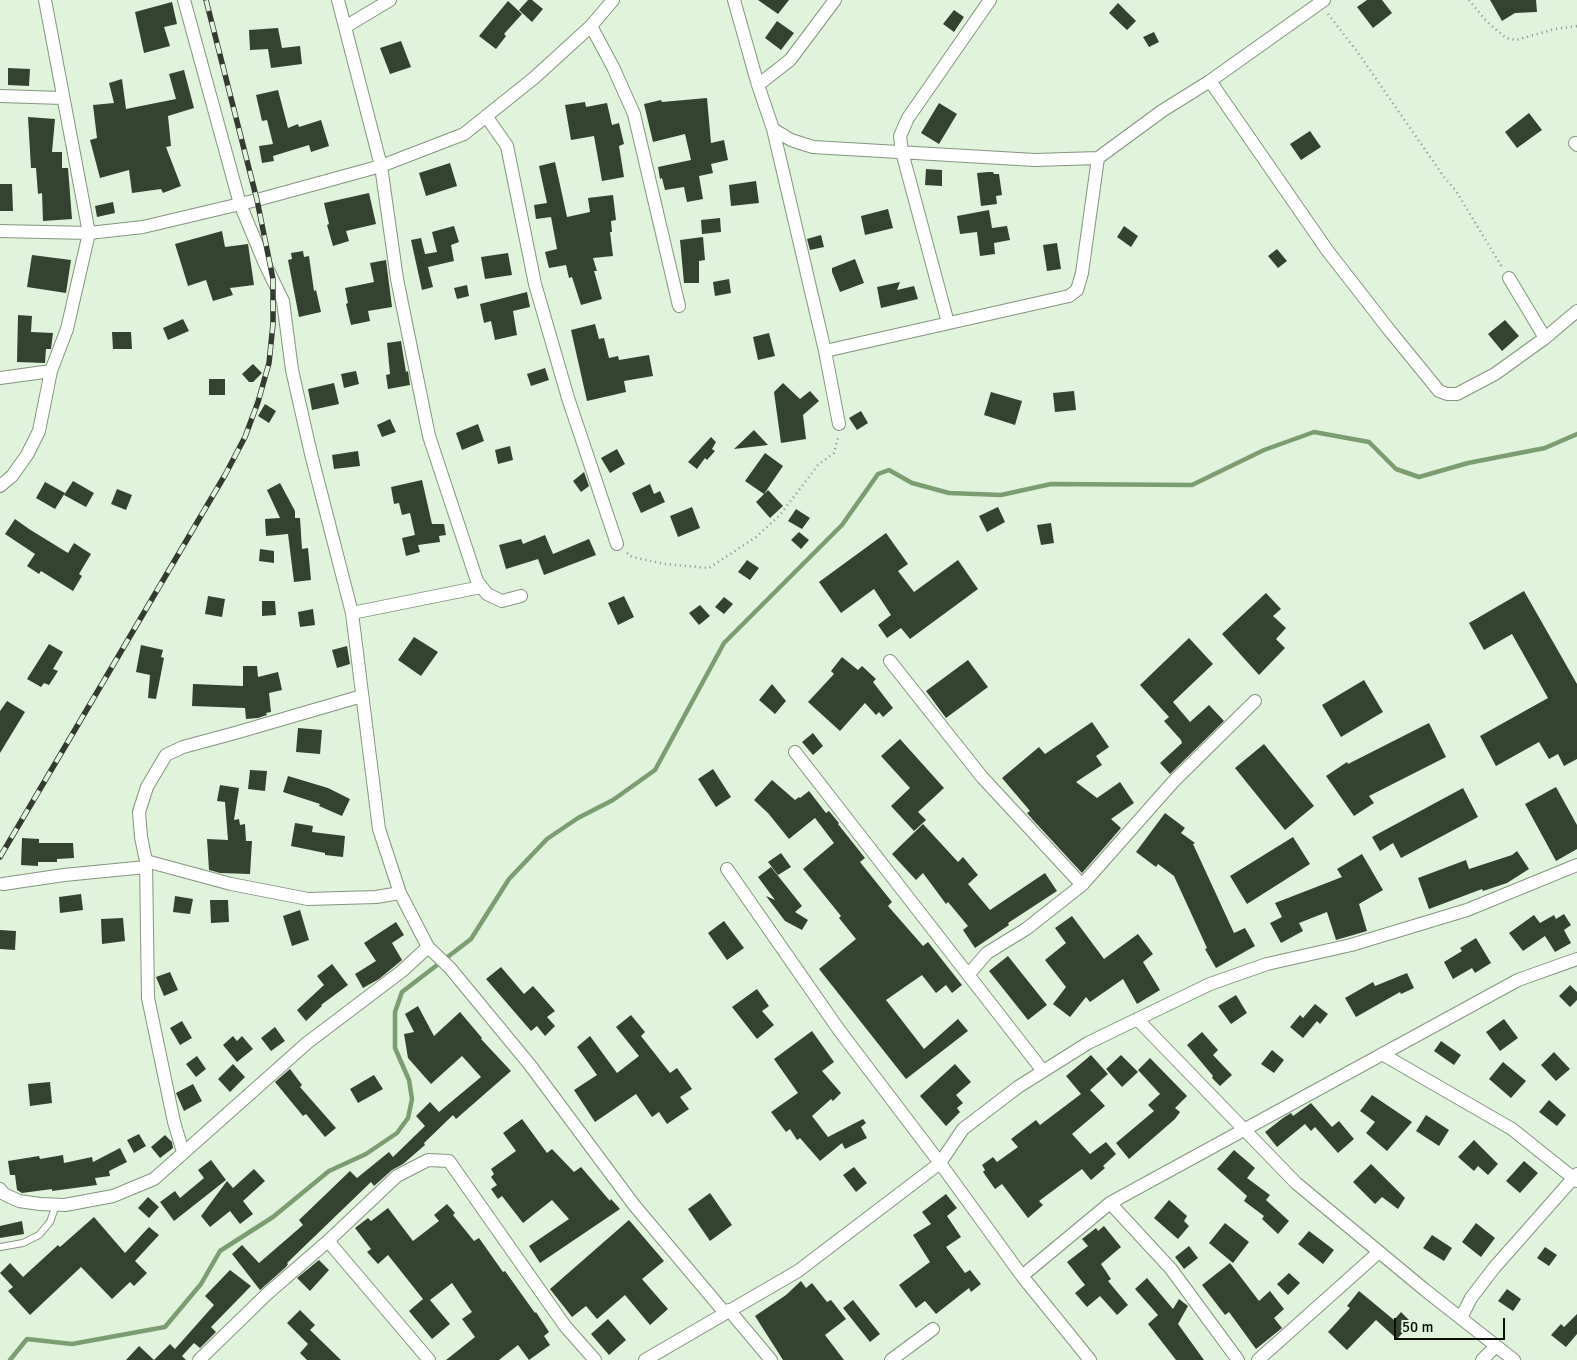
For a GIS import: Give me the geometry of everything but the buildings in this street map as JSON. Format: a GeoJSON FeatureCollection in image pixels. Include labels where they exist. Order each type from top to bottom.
{"type":"FeatureCollection","features":[{"type":"Feature","properties":{"kind":"street"},"geometry":{"type":"LineString","coordinates":[[0,486],[12,476],[27,455],[39,431],[51,371],[67,329],[89,233],[45,0]]}},
{"type":"Feature","properties":{"kind":"street"},"geometry":{"type":"LineString","coordinates":[[184,0],[240,204],[283,301],[292,370],[310,454],[352,613],[379,829],[400,892],[432,950],[450,968],[530,1065],[634,1205],[771,1360]]}},
{"type":"Feature","properties":{"kind":"street"},"geometry":{"type":"LineString","coordinates":[[338,0],[381,166],[397,279],[429,436],[477,581],[486,594],[502,601],[521,596]]}},
{"type":"Feature","properties":{"kind":"street"},"geometry":{"type":"LineString","coordinates":[[346,27],[390,0]]}},
{"type":"Feature","properties":{"kind":"street"},"geometry":{"type":"LineString","coordinates":[[0,230],[89,233],[143,227],[240,204],[381,166],[464,134],[534,78],[591,26],[613,0]]}},
{"type":"Feature","properties":{"kind":"street"},"geometry":{"type":"LineString","coordinates":[[734,0],[758,85],[773,129],[825,351],[839,424]]}},
{"type":"Feature","properties":{"kind":"street"},"geometry":{"type":"LineString","coordinates":[[758,85],[790,60],[835,0]]}},
{"type":"Feature","properties":{"kind":"street"},"geometry":{"type":"LineString","coordinates":[[948,323],[902,152],[900,136],[908,118],[990,0]]}},
{"type":"Feature","properties":{"kind":"street"},"geometry":{"type":"LineString","coordinates":[[773,129],[792,140],[813,147],[1035,160],[1098,158],[1162,111],[1210,81],[1321,1]]}},
{"type":"Feature","properties":{"kind":"street"},"geometry":{"type":"LineString","coordinates":[[591,26],[613,67],[634,114],[679,306]]}},
{"type":"Feature","properties":{"kind":"street"},"geometry":{"type":"LineString","coordinates":[[1210,81],[1327,250],[1439,391],[1447,394],[1457,394],[1495,374],[1545,338],[1577,311]]}},
{"type":"Feature","properties":{"kind":"street"},"geometry":{"type":"LineString","coordinates":[[0,96],[63,98]]}},
{"type":"Feature","properties":{"kind":"street"},"geometry":{"type":"LineString","coordinates":[[486,116],[507,146],[535,284],[568,398],[616,544]]}},
{"type":"Feature","properties":{"kind":"street"},"geometry":{"type":"LineString","coordinates":[[825,351],[1069,296],[1077,290],[1082,273],[1098,158]]}},
{"type":"Feature","properties":{"kind":"street"},"geometry":{"type":"LineString","coordinates":[[1509,278],[1545,338]]}},
{"type":"Feature","properties":{"kind":"street"},"geometry":{"type":"LineString","coordinates":[[0,378],[51,371]]}},
{"type":"Feature","properties":{"kind":"street"},"geometry":{"type":"LineString","coordinates":[[352,613],[481,587]]}},
{"type":"Feature","properties":{"kind":"street"},"geometry":{"type":"LineString","coordinates":[[890,661],[982,776],[1082,885]]}},
{"type":"Feature","properties":{"kind":"street"},"geometry":{"type":"LineString","coordinates":[[183,1152],[174,1122],[148,998],[146,864],[139,812],[147,787],[166,755],[183,747],[235,734],[362,696]]}},
{"type":"Feature","properties":{"kind":"street"},"geometry":{"type":"LineString","coordinates":[[968,974],[987,953],[1026,929],[1082,885],[1174,782],[1255,701]]}},
{"type":"Feature","properties":{"kind":"street"},"geometry":{"type":"LineString","coordinates":[[795,752],[1044,1071]]}},
{"type":"Feature","properties":{"kind":"street"},"geometry":{"type":"LineString","coordinates":[[3,884],[146,864],[231,884],[308,899],[376,897],[400,892]]}},
{"type":"Feature","properties":{"kind":"street"},"geometry":{"type":"LineString","coordinates":[[645,1360],[798,1270],[940,1163],[963,1129],[1018,1087],[1088,1042],[1210,984],[1266,964],[1351,945],[1467,910],[1577,864]]}},
{"type":"Feature","properties":{"kind":"street"},"geometry":{"type":"LineString","coordinates":[[728,868],[839,1030],[940,1163],[1022,1276],[1090,1360]]}},
{"type":"Feature","properties":{"kind":"street"},"geometry":{"type":"LineString","coordinates":[[0,1190],[19,1201],[65,1205],[113,1196],[154,1179],[307,1043],[432,950]]}},
{"type":"Feature","properties":{"kind":"street"},"geometry":{"type":"LineString","coordinates":[[1022,1276],[1110,1203],[1518,980],[1575,962]]}},
{"type":"Feature","properties":{"kind":"street"},"geometry":{"type":"LineString","coordinates":[[1137,1019],[1296,1183],[1514,1360]]}},
{"type":"Feature","properties":{"kind":"street"},"geometry":{"type":"LineString","coordinates":[[1382,1054],[1512,1129],[1576,1178],[1494,1268],[1471,1298],[1461,1318]]}},
{"type":"Feature","properties":{"kind":"street"},"geometry":{"type":"LineString","coordinates":[[200,1360],[268,1294],[397,1176],[428,1160],[449,1161],[564,1326],[595,1360]]}},
{"type":"Feature","properties":{"kind":"street"},"geometry":{"type":"LineString","coordinates":[[1110,1203],[1171,1270],[1238,1360]]}},
{"type":"Feature","properties":{"kind":"street"},"geometry":{"type":"LineString","coordinates":[[328,1241],[429,1360]]}},
{"type":"Feature","properties":{"kind":"street"},"geometry":{"type":"LineString","coordinates":[[1258,1360],[1379,1252]]}},
{"type":"Feature","properties":{"kind":"street"},"geometry":{"type":"LineString","coordinates":[[891,1360],[932,1329]]}},
{"type":"Feature","properties":{"kind":"street"},"geometry":{"type":"LineString","coordinates":[[1482,1360],[1496,1346]]}},
{"type":"Feature","properties":{"kind":"lane"},"geometry":{"type":"LineString","coordinates":[[0,1247],[24,1243],[40,1235],[50,1222],[56,1205]]}},
{"type":"Feature","properties":{"kind":"path"},"geometry":{"type":"LineString","coordinates":[[1469,0],[1487,22],[1506,38],[1516,40],[1555,29],[1577,26]]}},
{"type":"Feature","properties":{"kind":"path"},"geometry":{"type":"LineString","coordinates":[[1321,1],[1444,177],[1456,191],[1509,278]]}},
{"type":"Feature","properties":{"kind":"path"},"geometry":{"type":"LineString","coordinates":[[616,544],[632,556],[665,564],[709,568],[756,537],[780,515],[818,465],[834,453],[839,424]]}},
{"type":"Feature","properties":{"kind":"waterway"},"geometry":{"type":"LineString","coordinates":[[10,1360],[27,1339],[72,1344],[165,1327],[201,1284],[220,1251],[273,1217],[329,1171],[366,1154],[397,1133],[408,1118],[412,1099],[409,1080],[395,1048],[395,1012],[402,992],[471,939],[509,879],[547,839],[578,818],[613,800],[655,770],[724,643],[842,525],[878,474],[889,470],[912,483],[949,493],[1001,495],[1051,484],[1192,485],[1264,450],[1314,432],[1369,442],[1396,469],[1419,477],[1468,463],[1545,448],[1577,434]]}},
{"type":"Feature","properties":{"kind":"railway"},"geometry":{"type":"LineString","coordinates":[[0,857],[225,475],[245,437],[258,402],[269,363],[273,324],[273,279],[257,200],[206,0]]}}]}
